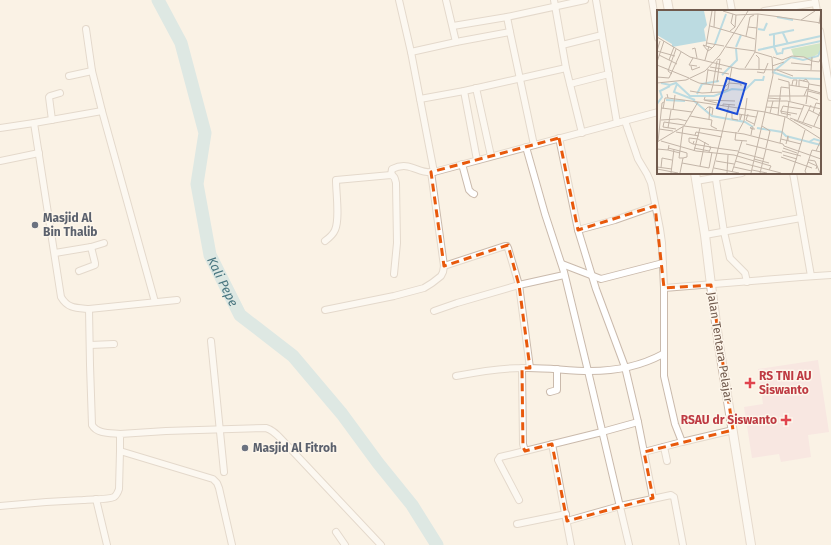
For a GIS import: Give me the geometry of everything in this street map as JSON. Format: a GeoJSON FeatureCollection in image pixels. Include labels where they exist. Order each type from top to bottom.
{"type":"FeatureCollection","features":[{"type":"Feature","properties":{"kind":"main road"},"geometry":{"type":"LineString","coordinates":[[667,0],[669,10]]}},
{"type":"Feature","properties":{"kind":"main road","name":"Jalan Tentara Pelajar"},"geometry":{"type":"LineString","coordinates":[[696,177],[751,545]]}},
{"type":"Feature","properties":{"kind":"street"},"geometry":{"type":"LineString","coordinates":[[325,310],[394,296],[424,288],[441,276],[444,266],[433,176],[420,99],[399,0]]}},
{"type":"Feature","properties":{"kind":"street"},"geometry":{"type":"LineString","coordinates":[[446,0],[456,42]]}},
{"type":"Feature","properties":{"kind":"street"},"geometry":{"type":"LineString","coordinates":[[453,26],[507,16],[554,3],[585,0]]}},
{"type":"Feature","properties":{"kind":"street"},"geometry":{"type":"LineString","coordinates":[[596,0],[617,123]]}},
{"type":"Feature","properties":{"kind":"street"},"geometry":{"type":"LineString","coordinates":[[652,0],[657,32]]}},
{"type":"Feature","properties":{"kind":"street"},"geometry":{"type":"LineString","coordinates":[[730,0],[732,10]]}},
{"type":"Feature","properties":{"kind":"street"},"geometry":{"type":"LineString","coordinates":[[769,10],[815,1]]}},
{"type":"Feature","properties":{"kind":"street"},"geometry":{"type":"LineString","coordinates":[[554,3],[566,68],[582,133]]}},
{"type":"Feature","properties":{"kind":"street"},"geometry":{"type":"LineString","coordinates":[[507,16],[534,145]]}},
{"type":"Feature","properties":{"kind":"street"},"geometry":{"type":"LineString","coordinates":[[86,29],[92,71],[102,111],[156,302]]}},
{"type":"Feature","properties":{"kind":"street"},"geometry":{"type":"LineString","coordinates":[[411,52],[510,32]]}},
{"type":"Feature","properties":{"kind":"street"},"geometry":{"type":"LineString","coordinates":[[562,46],[602,35]]}},
{"type":"Feature","properties":{"kind":"street"},"geometry":{"type":"LineString","coordinates":[[821,37],[831,97]]}},
{"type":"Feature","properties":{"kind":"street"},"geometry":{"type":"LineString","coordinates":[[420,99],[566,68]]}},
{"type":"Feature","properties":{"kind":"street"},"geometry":{"type":"LineString","coordinates":[[68,76],[92,71]]}},
{"type":"Feature","properties":{"kind":"street"},"geometry":{"type":"LineString","coordinates":[[570,84],[609,74]]}},
{"type":"Feature","properties":{"kind":"street"},"geometry":{"type":"LineString","coordinates":[[476,88],[491,156]]}},
{"type":"Feature","properties":{"kind":"street"},"geometry":{"type":"LineString","coordinates":[[464,90],[477,160]]}},
{"type":"Feature","properties":{"kind":"street"},"geometry":{"type":"LineString","coordinates":[[52,120],[49,97],[60,93]]}},
{"type":"Feature","properties":{"kind":"street"},"geometry":{"type":"LineString","coordinates":[[0,128],[102,111]]}},
{"type":"Feature","properties":{"kind":"street"},"geometry":{"type":"LineString","coordinates":[[433,176],[462,164],[657,112]]}},
{"type":"Feature","properties":{"kind":"street"},"geometry":{"type":"LineString","coordinates":[[626,121],[638,159],[652,183],[662,243],[664,288],[657,357],[664,376],[675,424],[682,442]]}},
{"type":"Feature","properties":{"kind":"street"},"geometry":{"type":"LineString","coordinates":[[34,123],[57,270],[62,297],[65,302],[76,308],[89,309],[176,300]]}},
{"type":"Feature","properties":{"kind":"street"},"geometry":{"type":"LineString","coordinates":[[560,138],[578,230],[593,280],[625,368],[654,498]]}},
{"type":"Feature","properties":{"kind":"street"},"geometry":{"type":"LineString","coordinates":[[526,147],[563,270],[629,545]]}},
{"type":"Feature","properties":{"kind":"street"},"geometry":{"type":"LineString","coordinates":[[0,161],[39,153]]}},
{"type":"Feature","properties":{"kind":"street"},"geometry":{"type":"LineString","coordinates":[[462,164],[469,190],[474,194]]}},
{"type":"Feature","properties":{"kind":"street"},"geometry":{"type":"LineString","coordinates":[[394,274],[397,243],[396,183],[395,178],[392,175],[392,169],[408,166],[422,170],[433,176]]}},
{"type":"Feature","properties":{"kind":"street"},"geometry":{"type":"LineString","coordinates":[[696,177],[729,174]]}},
{"type":"Feature","properties":{"kind":"street"},"geometry":{"type":"LineString","coordinates":[[793,174],[811,276]]}},
{"type":"Feature","properties":{"kind":"street"},"geometry":{"type":"LineString","coordinates":[[324,242],[332,236],[337,226],[336,180],[392,175]]}},
{"type":"Feature","properties":{"kind":"street"},"geometry":{"type":"LineString","coordinates":[[716,175],[724,232],[730,259],[745,273],[747,282]]}},
{"type":"Feature","properties":{"kind":"street"},"geometry":{"type":"LineString","coordinates":[[578,230],[615,220],[655,206]]}},
{"type":"Feature","properties":{"kind":"street"},"geometry":{"type":"LineString","coordinates":[[705,236],[801,218]]}},
{"type":"Feature","properties":{"kind":"street"},"geometry":{"type":"LineString","coordinates":[[55,252],[91,247],[104,243]]}},
{"type":"Feature","properties":{"kind":"street"},"geometry":{"type":"LineString","coordinates":[[444,266],[507,246],[519,285],[530,368]]}},
{"type":"Feature","properties":{"kind":"street"},"geometry":{"type":"LineString","coordinates":[[79,271],[95,265],[91,247]]}},
{"type":"Feature","properties":{"kind":"street"},"geometry":{"type":"LineString","coordinates":[[434,311],[563,270],[593,280],[663,263]]}},
{"type":"Feature","properties":{"kind":"street"},"geometry":{"type":"LineString","coordinates":[[664,288],[831,275]]}},
{"type":"Feature","properties":{"kind":"street"},"geometry":{"type":"LineString","coordinates":[[89,309],[93,427],[98,431],[120,434],[166,431],[270,429],[377,544]]}},
{"type":"Feature","properties":{"kind":"street"},"geometry":{"type":"LineString","coordinates":[[211,341],[224,472]]}},
{"type":"Feature","properties":{"kind":"street"},"geometry":{"type":"LineString","coordinates":[[90,345],[114,344]]}},
{"type":"Feature","properties":{"kind":"street"},"geometry":{"type":"LineString","coordinates":[[456,376],[522,368],[600,371],[625,368],[657,357]]}},
{"type":"Feature","properties":{"kind":"street"},"geometry":{"type":"LineString","coordinates":[[522,368],[523,444],[525,450]]}},
{"type":"Feature","properties":{"kind":"street"},"geometry":{"type":"LineString","coordinates":[[550,392],[557,390],[557,370]]}},
{"type":"Feature","properties":{"kind":"street"},"geometry":{"type":"LineString","coordinates":[[519,500],[498,460],[500,457],[638,422]]}},
{"type":"Feature","properties":{"kind":"street"},"geometry":{"type":"LineString","coordinates":[[644,452],[733,430]]}},
{"type":"Feature","properties":{"kind":"street"},"geometry":{"type":"LineString","coordinates":[[0,506],[24,503],[112,498],[117,494],[119,489],[120,434]]}},
{"type":"Feature","properties":{"kind":"street"},"geometry":{"type":"LineString","coordinates":[[552,444],[571,544],[564,545]]}},
{"type":"Feature","properties":{"kind":"street"},"geometry":{"type":"LineString","coordinates":[[664,447],[667,462]]}},
{"type":"Feature","properties":{"kind":"street"},"geometry":{"type":"LineString","coordinates":[[120,451],[212,479],[217,482],[232,545]]}},
{"type":"Feature","properties":{"kind":"street"},"geometry":{"type":"LineString","coordinates":[[567,521],[620,506],[670,495],[673,496],[683,545]]}},
{"type":"Feature","properties":{"kind":"street"},"geometry":{"type":"LineString","coordinates":[[96,499],[107,545]]}},
{"type":"Feature","properties":{"kind":"street"},"geometry":{"type":"LineString","coordinates":[[517,524],[566,514]]}},
{"type":"Feature","properties":{"kind":"street"},"geometry":{"type":"LineString","coordinates":[[336,532],[345,545]]}},
{"type":"Feature","properties":{"kind":"highlighted area"},"geometry":{"type":"Polygon","coordinates":[[[559,138],[578,230],[655,206],[664,288],[711,285],[733,430],[644,452],[653,498],[567,521],[552,444],[525,451],[523,447],[522,368],[530,368],[519,285],[508,245],[444,266],[431,172],[559,138]]]}},
{"type":"Feature","properties":{"kind":"shaded area","name":"RSAU dr Siswanto"},"geometry":{"type":"Polygon","coordinates":[[[818,360],[829,432],[808,435],[811,457],[781,462],[779,454],[752,458],[744,407],[763,404],[758,369],[818,360]]]}},
{"type":"Feature","properties":{"kind":"waterway","name":"Kali Pepe"},"geometry":{"type":"LineString","coordinates":[[158,0],[181,43],[205,133],[197,184],[210,255],[240,315],[293,356],[342,414],[378,463],[412,505],[437,545]]}},
{"type":"Feature","properties":{"kind":"place","name":"Masjid Al Bin Thalib"},"geometry":{"type":"Point","coordinates":[35,225]}},
{"type":"Feature","properties":{"kind":"place","name":"RS TNI AU Siswanto"},"geometry":{"type":"Point","coordinates":[750,383]}},
{"type":"Feature","properties":{"kind":"place","name":"RSAU dr Siswanto"},"geometry":{"type":"Point","coordinates":[786,420]}},
{"type":"Feature","properties":{"kind":"place","name":"Masjid Al Fitroh"},"geometry":{"type":"Point","coordinates":[245,448]}}]}
